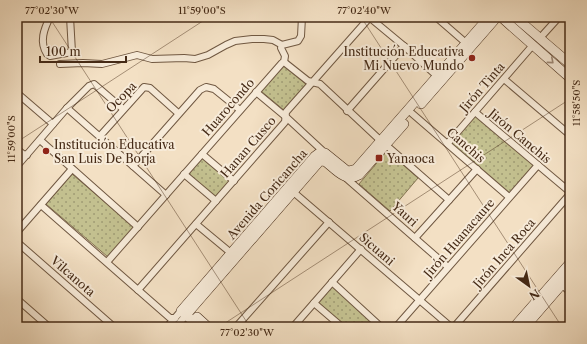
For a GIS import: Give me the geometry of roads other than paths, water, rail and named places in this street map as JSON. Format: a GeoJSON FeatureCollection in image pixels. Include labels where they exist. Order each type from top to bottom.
{"type":"FeatureCollection","features":[{"type":"Feature","properties":{"kind":"street"},"geometry":{"type":"LineString","coordinates":[[50,17],[45,29],[42,45],[46,54],[50,56],[72,52],[70,17]]}},
{"type":"Feature","properties":{"kind":"street"},"geometry":{"type":"LineString","coordinates":[[60,64],[102,64],[138,55],[152,59],[195,59],[208,55],[231,43],[252,40],[273,40],[282,45],[298,41],[301,36],[302,17]]}},
{"type":"Feature","properties":{"kind":"street"},"geometry":{"type":"LineString","coordinates":[[369,17],[437,76]]}},
{"type":"Feature","properties":{"kind":"street","name":"Hanan Cusco"},"geometry":{"type":"LineString","coordinates":[[138,290],[285,122],[286,112],[369,17]]}},
{"type":"Feature","properties":{"kind":"street"},"geometry":{"type":"LineString","coordinates":[[436,17],[466,43]]}},
{"type":"Feature","properties":{"kind":"street","name":"Avenida Coricancha"},"geometry":{"type":"LineString","coordinates":[[411,112],[437,76],[489,17]]}},
{"type":"Feature","properties":{"kind":"street","name":"Avenida Coricancha"},"geometry":{"type":"LineString","coordinates":[[176,327],[186,311],[231,253],[291,189],[322,161],[326,162],[346,178],[351,179],[359,175],[411,112],[497,17]]}},
{"type":"Feature","properties":{"kind":"street"},"geometry":{"type":"LineString","coordinates":[[501,17],[570,78]]}},
{"type":"Feature","properties":{"kind":"street"},"geometry":{"type":"LineString","coordinates":[[515,17],[570,64]]}},
{"type":"Feature","properties":{"kind":"street"},"geometry":{"type":"LineString","coordinates":[[540,38],[558,17]]}},
{"type":"Feature","properties":{"kind":"street"},"geometry":{"type":"LineString","coordinates":[[282,45],[281,48],[285,56],[284,62],[308,81],[320,84],[347,111],[449,200]]}},
{"type":"Feature","properties":{"kind":"street","name":"Jirón Tinta"},"geometry":{"type":"LineString","coordinates":[[448,143],[533,45]]}},
{"type":"Feature","properties":{"kind":"street"},"geometry":{"type":"LineString","coordinates":[[347,111],[404,46]]}},
{"type":"Feature","properties":{"kind":"street","name":"Huarocondo"},"geometry":{"type":"LineString","coordinates":[[107,262],[284,62]]}},
{"type":"Feature","properties":{"kind":"street"},"geometry":{"type":"LineString","coordinates":[[504,79],[570,135]]}},
{"type":"Feature","properties":{"kind":"street"},"geometry":{"type":"LineString","coordinates":[[17,166],[67,108],[89,86],[94,84],[124,110]]}},
{"type":"Feature","properties":{"kind":"street","name":"Ocopa"},"geometry":{"type":"LineString","coordinates":[[100,136],[142,89],[148,87],[178,113]]}},
{"type":"Feature","properties":{"kind":"street"},"geometry":{"type":"LineString","coordinates":[[133,166],[178,113],[203,88],[214,88],[240,110]]}},
{"type":"Feature","properties":{"kind":"street"},"geometry":{"type":"LineString","coordinates":[[17,92],[53,124]]}},
{"type":"Feature","properties":{"kind":"street"},"geometry":{"type":"LineString","coordinates":[[256,92],[325,153]]}},
{"type":"Feature","properties":{"kind":"street"},"geometry":{"type":"LineString","coordinates":[[67,108],[166,195]]}},
{"type":"Feature","properties":{"kind":"street","name":"Canchis"},"geometry":{"type":"LineString","coordinates":[[411,112],[509,197]]}},
{"type":"Feature","properties":{"kind":"street","name":"Jirón Canchis"},"geometry":{"type":"LineString","coordinates":[[475,112],[538,164],[570,193]]}},
{"type":"Feature","properties":{"kind":"street"},"geometry":{"type":"LineString","coordinates":[[40,140],[138,227]]}},
{"type":"Feature","properties":{"kind":"street","name":"Avenida Coricancha"},"geometry":{"type":"LineString","coordinates":[[167,327],[175,318],[186,311],[291,189],[315,156],[319,153],[325,153],[346,170],[352,170],[356,169],[384,143]]}},
{"type":"Feature","properties":{"kind":"street"},"geometry":{"type":"LineString","coordinates":[[17,149],[23,154],[27,155]]}},
{"type":"Feature","properties":{"kind":"street"},"geometry":{"type":"LineString","coordinates":[[202,154],[234,181]]}},
{"type":"Feature","properties":{"kind":"street","name":"Jirón Huanacaure"},"geometry":{"type":"LineString","coordinates":[[396,327],[538,164]]}},
{"type":"Feature","properties":{"kind":"street"},"geometry":{"type":"LineString","coordinates":[[17,232],[72,168]]}},
{"type":"Feature","properties":{"kind":"street"},"geometry":{"type":"LineString","coordinates":[[415,238],[476,169]]}},
{"type":"Feature","properties":{"kind":"street"},"geometry":{"type":"LineString","coordinates":[[184,174],[216,202]]}},
{"type":"Feature","properties":{"kind":"street","name":"Yauri"},"geometry":{"type":"LineString","coordinates":[[346,178],[448,267]]}},
{"type":"Feature","properties":{"kind":"street","name":"Sicuani"},"geometry":{"type":"LineString","coordinates":[[291,189],[452,327]]}},
{"type":"Feature","properties":{"kind":"street","name":"Jirón Inca Roca"},"geometry":{"type":"LineString","coordinates":[[452,327],[570,193]]}},
{"type":"Feature","properties":{"kind":"street"},"geometry":{"type":"LineString","coordinates":[[41,204],[170,318],[175,318]]}},
{"type":"Feature","properties":{"kind":"street"},"geometry":{"type":"LineString","coordinates":[[236,327],[329,222]]}},
{"type":"Feature","properties":{"kind":"street"},"geometry":{"type":"LineString","coordinates":[[196,224],[231,253]]}},
{"type":"Feature","properties":{"kind":"street","name":"Vilcanota"},"geometry":{"type":"LineString","coordinates":[[17,242],[111,326]]}},
{"type":"Feature","properties":{"kind":"street"},"geometry":{"type":"LineString","coordinates":[[293,327],[361,249]]}},
{"type":"Feature","properties":{"kind":"street"},"geometry":{"type":"LineString","coordinates":[[525,327],[559,282],[570,263]]}},
{"type":"Feature","properties":{"kind":"street"},"geometry":{"type":"LineString","coordinates":[[514,327],[559,282],[570,275]]}},
{"type":"Feature","properties":{"kind":"street"},"geometry":{"type":"LineString","coordinates":[[332,282],[381,327]]}},
{"type":"Feature","properties":{"kind":"street"},"geometry":{"type":"LineString","coordinates":[[559,282],[570,292]]}},
{"type":"Feature","properties":{"kind":"street"},"geometry":{"type":"LineString","coordinates":[[17,299],[49,327]]}},
{"type":"Feature","properties":{"kind":"street"},"geometry":{"type":"LineString","coordinates":[[314,303],[342,327]]}},
{"type":"Feature","properties":{"kind":"street"},"geometry":{"type":"LineString","coordinates":[[186,311],[200,327]]}},
{"type":"Feature","properties":{"kind":"street"},"geometry":{"type":"LineString","coordinates":[[186,311],[208,327]]}},
{"type":"Feature","properties":{"kind":"street"},"geometry":{"type":"LineString","coordinates":[[565,327],[570,321]]}},
{"type":"Feature","properties":{"kind":"place","name":"Institución Educativa Mi Nuevo Mundo"},"geometry":{"type":"Point","coordinates":[472,58]}},
{"type":"Feature","properties":{"kind":"place","name":"Institución Educativa San Luis De Borja"},"geometry":{"type":"Point","coordinates":[46,151]}},
{"type":"Feature","properties":{"kind":"place","name":"Yanaoca"},"geometry":{"type":"Point","coordinates":[379,158]}}]}
